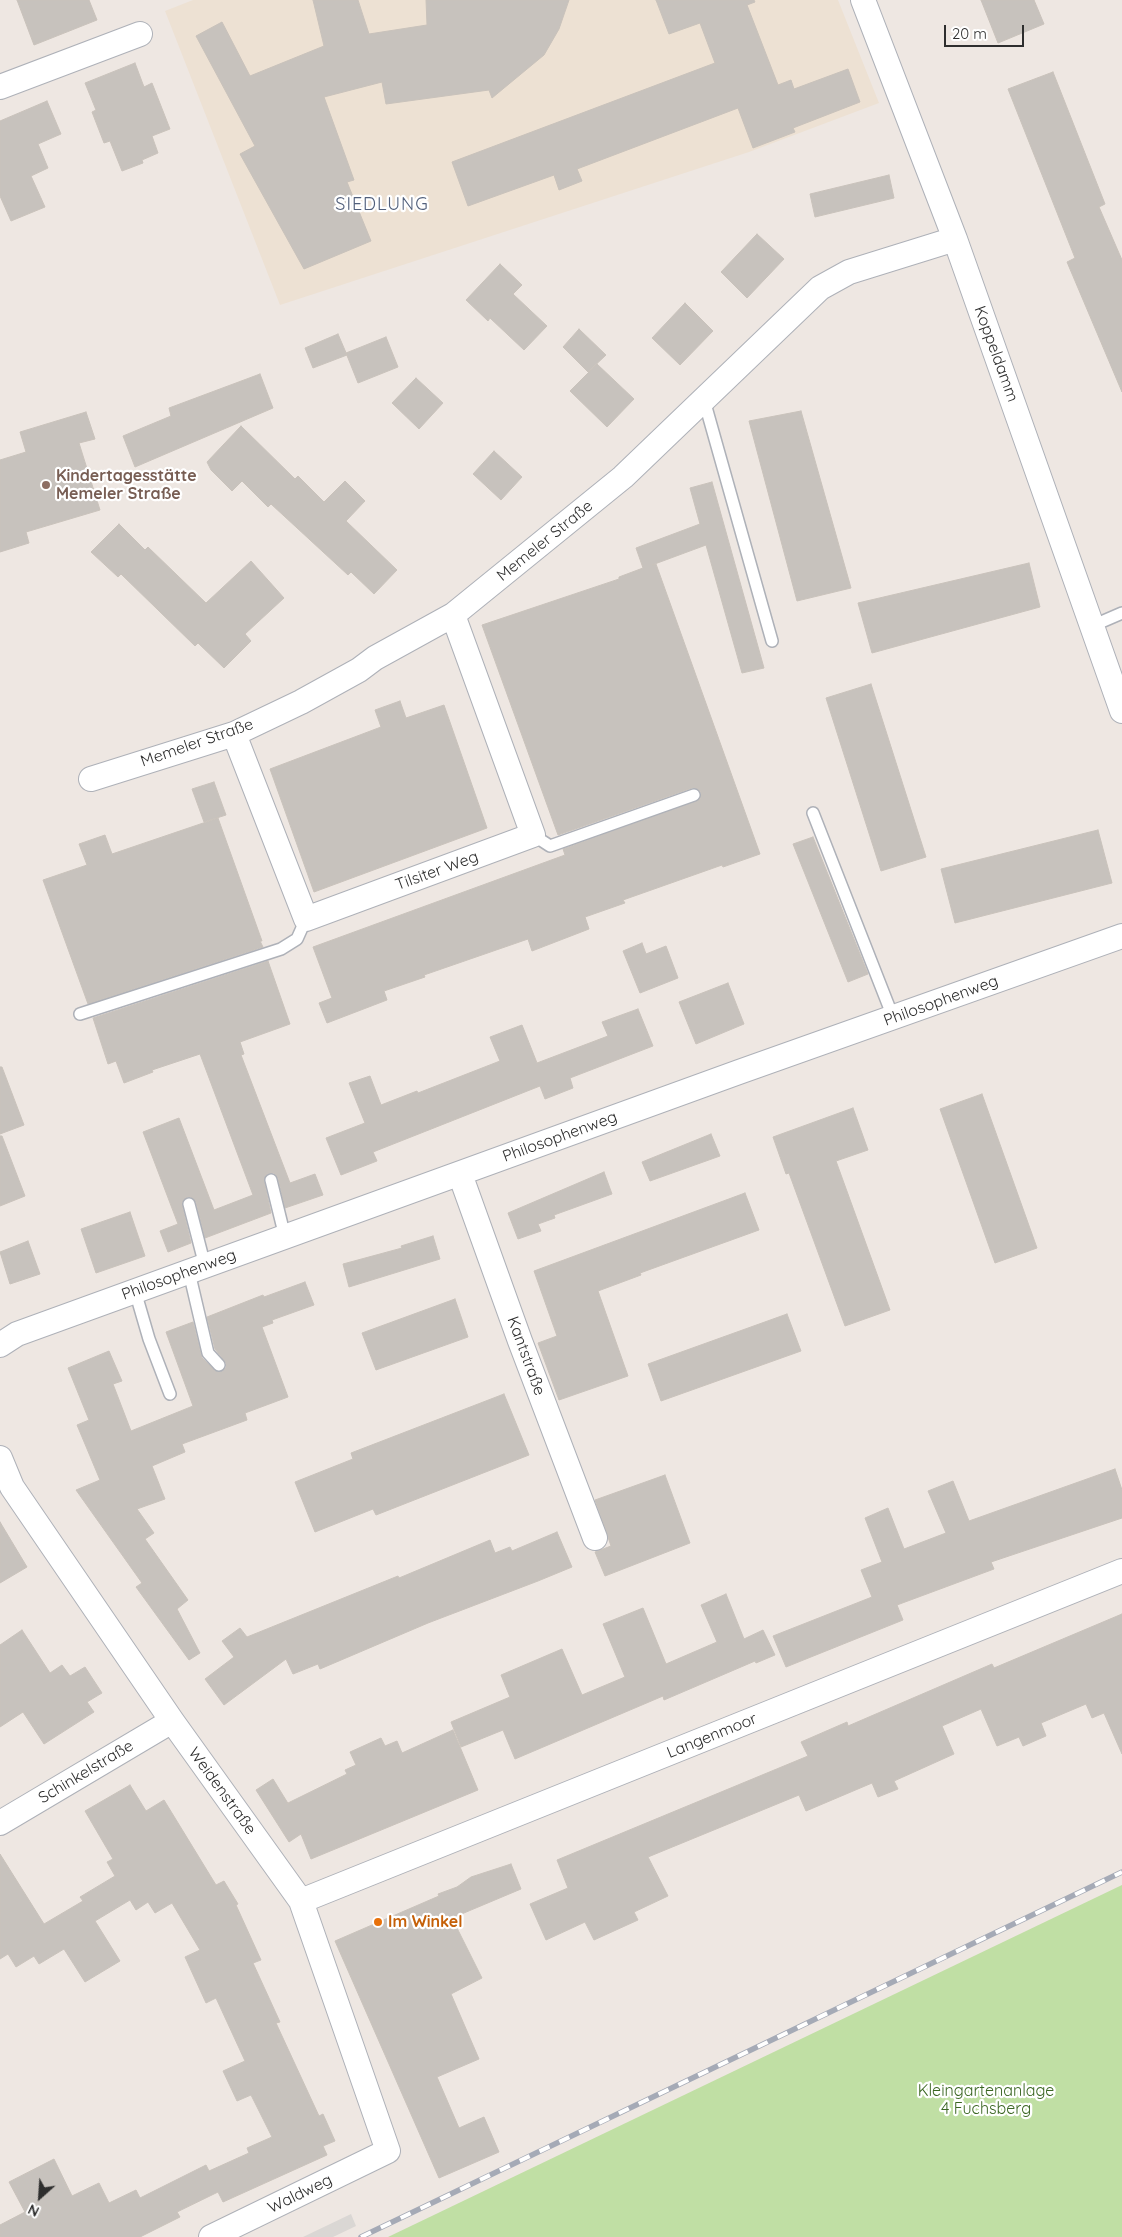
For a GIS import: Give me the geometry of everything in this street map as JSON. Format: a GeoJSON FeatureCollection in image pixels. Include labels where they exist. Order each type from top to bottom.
{"type":"FeatureCollection","features":[{"type":"Feature","properties":{"kind":"street","name":"Koppeldamm"},"geometry":{"type":"LineString","coordinates":[[863,0],[955,239],[1122,711]]}},
{"type":"Feature","properties":{"kind":"street"},"geometry":{"type":"LineString","coordinates":[[0,86],[140,34]]}},
{"type":"Feature","properties":{"kind":"street","name":"Memeler Straße"},"geometry":{"type":"LineString","coordinates":[[91,779],[234,734],[342,680],[375,658],[453,615],[623,477],[820,288],[849,272],[955,239]]}},
{"type":"Feature","properties":{"kind":"street"},"geometry":{"type":"LineString","coordinates":[[453,615],[533,835]]}},
{"type":"Feature","properties":{"kind":"street"},"geometry":{"type":"LineString","coordinates":[[234,734],[306,919]]}},
{"type":"Feature","properties":{"kind":"street","name":"Tilsiter Weg"},"geometry":{"type":"LineString","coordinates":[[306,919],[533,835]]}},
{"type":"Feature","properties":{"kind":"street","name":"Philosophenweg"},"geometry":{"type":"LineString","coordinates":[[0,1345],[17,1334],[1122,936]]}},
{"type":"Feature","properties":{"kind":"street","name":"Kantstraße"},"geometry":{"type":"LineString","coordinates":[[460,1174],[520,1341],[595,1538]]}},
{"type":"Feature","properties":{"kind":"street","name":"Weidenstraße"},"geometry":{"type":"LineString","coordinates":[[0,1458],[12,1487],[172,1721],[301,1901],[388,2151]]}},
{"type":"Feature","properties":{"kind":"street","name":"Langenmoor"},"geometry":{"type":"LineString","coordinates":[[301,1901],[1122,1571]]}},
{"type":"Feature","properties":{"kind":"street","name":"Schinkelstraße"},"geometry":{"type":"LineString","coordinates":[[0,1824],[172,1721]]}},
{"type":"Feature","properties":{"kind":"street","name":"Waldweg"},"geometry":{"type":"LineString","coordinates":[[212,2237],[388,2151]]}},
{"type":"Feature","properties":{"kind":"lane"},"geometry":{"type":"LineString","coordinates":[[704,400],[772,641]]}},
{"type":"Feature","properties":{"kind":"lane"},"geometry":{"type":"LineString","coordinates":[[1092,626],[1122,613]]}},
{"type":"Feature","properties":{"kind":"lane"},"geometry":{"type":"LineString","coordinates":[[533,835],[550,846],[694,795]]}},
{"type":"Feature","properties":{"kind":"lane"},"geometry":{"type":"LineString","coordinates":[[813,813],[893,1017]]}},
{"type":"Feature","properties":{"kind":"lane"},"geometry":{"type":"LineString","coordinates":[[80,1014],[281,949],[297,939],[306,919]]}},
{"type":"Feature","properties":{"kind":"lane"},"geometry":{"type":"LineString","coordinates":[[271,1180],[285,1237]]}},
{"type":"Feature","properties":{"kind":"lane"},"geometry":{"type":"LineString","coordinates":[[189,1204],[208,1353],[219,1365]]}},
{"type":"Feature","properties":{"kind":"lane"},"geometry":{"type":"LineString","coordinates":[[135,1291],[149,1339],[170,1394]]}},
{"type":"Feature","properties":{"kind":"shaded area"},"geometry":{"type":"Polygon","coordinates":[[[193,0],[838,0],[879,103],[749,152],[280,305],[165,11],[193,0]]]}},
{"type":"Feature","properties":{"kind":"shaded area"},"geometry":{"type":"Polygon","coordinates":[[[351,2214],[356,2226],[333,2237],[303,2237],[351,2214]]]}},
{"type":"Feature","properties":{"kind":"green space","name":"Kleingartenanlage 4 Fuchsberg"},"geometry":{"type":"Polygon","coordinates":[[[1122,1885],[1122,2237],[388,2237],[1122,1885]]]}},
{"type":"Feature","properties":{"kind":"building"},"geometry":{"type":"Polygon","coordinates":[[[17,0],[89,0],[97,20],[34,45],[17,0]]]}},
{"type":"Feature","properties":{"kind":"building"},"geometry":{"type":"Polygon","coordinates":[[[313,0],[358,0],[369,34],[427,25],[426,0],[569,0],[559,29],[544,55],[492,98],[489,90],[386,104],[382,82],[324,97],[354,180],[347,182],[371,241],[304,269],[240,154],[255,146],[196,36],[222,22],[250,76],[324,46],[313,0]]]}},
{"type":"Feature","properties":{"kind":"building"},"geometry":{"type":"Polygon","coordinates":[[[656,0],[754,0],[755,2],[747,5],[778,85],[791,80],[794,89],[848,69],[860,102],[793,128],[795,132],[753,148],[738,108],[577,169],[582,181],[559,190],[554,175],[468,206],[452,162],[715,63],[700,23],[669,34],[656,0]]]}},
{"type":"Feature","properties":{"kind":"building"},"geometry":{"type":"Polygon","coordinates":[[[981,0],[1034,0],[1044,24],[998,43],[981,0]]]}},
{"type":"Feature","properties":{"kind":"building"},"geometry":{"type":"Polygon","coordinates":[[[135,63],[144,87],[152,83],[170,129],[152,136],[158,153],[142,160],[143,163],[122,171],[110,141],[104,143],[92,112],[96,110],[85,83],[135,63]]]}},
{"type":"Feature","properties":{"kind":"building"},"geometry":{"type":"Polygon","coordinates":[[[1053,72],[1105,204],[1099,207],[1122,260],[1122,392],[1067,262],[1075,258],[1008,89],[1053,72]]]}},
{"type":"Feature","properties":{"kind":"building"},"geometry":{"type":"Polygon","coordinates":[[[47,101],[61,134],[38,144],[48,168],[31,176],[45,207],[11,221],[0,196],[0,121],[47,101]]]}},
{"type":"Feature","properties":{"kind":"building"},"geometry":{"type":"Polygon","coordinates":[[[889,175],[894,198],[815,217],[810,194],[889,175]]]}},
{"type":"Feature","properties":{"kind":"building"},"geometry":{"type":"Polygon","coordinates":[[[757,234],[784,259],[747,298],[721,272],[757,234]]]}},
{"type":"Feature","properties":{"kind":"building"},"geometry":{"type":"Polygon","coordinates":[[[500,264],[522,285],[513,294],[547,326],[524,350],[490,318],[488,321],[466,300],[500,264]]]}},
{"type":"Feature","properties":{"kind":"building"},"geometry":{"type":"Polygon","coordinates":[[[685,303],[713,331],[680,365],[652,338],[685,303]]]}},
{"type":"Feature","properties":{"kind":"building"},"geometry":{"type":"Polygon","coordinates":[[[579,329],[606,355],[588,372],[563,347],[579,329]]]}},
{"type":"Feature","properties":{"kind":"building"},"geometry":{"type":"Polygon","coordinates":[[[338,334],[347,355],[313,368],[305,348],[338,334]]]}},
{"type":"Feature","properties":{"kind":"building"},"geometry":{"type":"Polygon","coordinates":[[[386,337],[398,367],[358,383],[346,353],[386,337]]]}},
{"type":"Feature","properties":{"kind":"building"},"geometry":{"type":"Polygon","coordinates":[[[597,364],[634,399],[607,427],[570,391],[597,364]]]}},
{"type":"Feature","properties":{"kind":"building"},"geometry":{"type":"Polygon","coordinates":[[[260,374],[273,408],[135,467],[123,436],[171,416],[169,408],[260,374]]]}},
{"type":"Feature","properties":{"kind":"building"},"geometry":{"type":"Polygon","coordinates":[[[416,378],[443,403],[419,429],[392,403],[416,378]]]}},
{"type":"Feature","properties":{"kind":"building"},"geometry":{"type":"Polygon","coordinates":[[[801,411],[851,588],[797,601],[749,421],[801,411]]]}},
{"type":"Feature","properties":{"kind":"building","name":"Kindertagesstätte Memeler Straße"},"geometry":{"type":"Polygon","coordinates":[[[86,412],[95,439],[79,443],[100,510],[26,532],[29,543],[0,552],[0,460],[26,452],[20,432],[86,412]]]}},
{"type":"Feature","properties":{"kind":"building"},"geometry":{"type":"Polygon","coordinates":[[[241,426],[295,479],[298,476],[324,502],[345,481],[365,501],[346,521],[397,570],[374,594],[351,572],[348,575],[271,504],[268,507],[242,481],[232,491],[211,470],[207,462],[241,426]]]}},
{"type":"Feature","properties":{"kind":"building"},"geometry":{"type":"Polygon","coordinates":[[[494,451],[522,477],[501,500],[473,474],[494,451]]]}},
{"type":"Feature","properties":{"kind":"building"},"geometry":{"type":"Polygon","coordinates":[[[712,482],[764,668],[742,673],[706,545],[652,565],[656,564],[760,854],[723,867],[722,865],[623,900],[625,903],[585,917],[589,929],[532,951],[528,939],[424,975],[425,977],[384,991],[387,1000],[327,1023],[319,1003],[332,998],[313,947],[565,855],[563,849],[700,799],[701,793],[699,790],[692,788],[558,835],[482,625],[619,579],[619,577],[643,568],[636,548],[700,524],[690,488],[712,482]]]}},
{"type":"Feature","properties":{"kind":"building"},"geometry":{"type":"Polygon","coordinates":[[[119,524],[145,550],[148,547],[206,603],[251,561],[284,598],[245,634],[251,641],[224,668],[198,643],[195,646],[121,574],[118,577],[91,552],[119,524]]]}},
{"type":"Feature","properties":{"kind":"building"},"geometry":{"type":"Polygon","coordinates":[[[1029,563],[1040,607],[872,653],[858,603],[1029,563]]]}},
{"type":"Feature","properties":{"kind":"building"},"geometry":{"type":"Polygon","coordinates":[[[871,684],[926,857],[881,871],[826,698],[871,684]]]}},
{"type":"Feature","properties":{"kind":"building"},"geometry":{"type":"Polygon","coordinates":[[[400,701],[406,718],[444,705],[487,828],[314,892],[270,769],[381,727],[375,710],[400,701]]]}},
{"type":"Feature","properties":{"kind":"building"},"geometry":{"type":"Polygon","coordinates":[[[214,782],[226,815],[204,822],[192,789],[214,782]]]}},
{"type":"Feature","properties":{"kind":"building"},"geometry":{"type":"Polygon","coordinates":[[[218,818],[263,947],[88,1004],[43,880],[87,865],[79,844],[105,835],[112,854],[218,818]]]}},
{"type":"Feature","properties":{"kind":"building"},"geometry":{"type":"Polygon","coordinates":[[[1098,830],[1112,883],[955,923],[941,869],[1098,830]]]}},
{"type":"Feature","properties":{"kind":"building"},"geometry":{"type":"Polygon","coordinates":[[[813,837],[868,974],[848,982],[793,844],[813,837]]]}},
{"type":"Feature","properties":{"kind":"building"},"geometry":{"type":"Polygon","coordinates":[[[642,943],[646,954],[666,946],[678,978],[640,993],[623,951],[642,943]]]}},
{"type":"Feature","properties":{"kind":"building"},"geometry":{"type":"Polygon","coordinates":[[[268,961],[290,1024],[240,1042],[244,1054],[241,1055],[290,1183],[315,1174],[323,1195],[285,1208],[278,1178],[274,1173],[269,1173],[264,1181],[271,1213],[205,1238],[196,1202],[191,1197],[187,1197],[182,1202],[182,1205],[191,1243],[168,1252],[160,1231],[178,1224],[143,1132],[179,1118],[214,1210],[253,1195],[200,1054],[152,1070],[153,1072],[124,1083],[116,1061],[108,1064],[93,1018],[268,961]]]}},
{"type":"Feature","properties":{"kind":"building"},"geometry":{"type":"Polygon","coordinates":[[[728,983],[744,1024],[696,1044],[679,1002],[728,983]]]}},
{"type":"Feature","properties":{"kind":"building"},"geometry":{"type":"Polygon","coordinates":[[[638,1009],[653,1046],[570,1078],[573,1088],[545,1099],[540,1086],[373,1152],[377,1161],[341,1175],[326,1138],[365,1123],[349,1083],[370,1076],[381,1105],[417,1091],[418,1093],[500,1061],[490,1037],[522,1025],[537,1063],[608,1036],[602,1022],[638,1009]]]}},
{"type":"Feature","properties":{"kind":"building"},"geometry":{"type":"Polygon","coordinates":[[[0,1067],[2,1067],[24,1125],[0,1134],[0,1067]]]}},
{"type":"Feature","properties":{"kind":"building"},"geometry":{"type":"Polygon","coordinates":[[[982,1094],[1037,1248],[995,1263],[940,1109],[982,1094]]]}},
{"type":"Feature","properties":{"kind":"building"},"geometry":{"type":"Polygon","coordinates":[[[853,1108],[868,1150],[836,1161],[890,1310],[845,1326],[789,1173],[786,1174],[773,1137],[853,1108]]]}},
{"type":"Feature","properties":{"kind":"building"},"geometry":{"type":"Polygon","coordinates":[[[711,1134],[720,1156],[650,1181],[642,1162],[711,1134]]]}},
{"type":"Feature","properties":{"kind":"building"},"geometry":{"type":"Polygon","coordinates":[[[0,1136],[2,1136],[25,1196],[0,1206],[0,1136]]]}},
{"type":"Feature","properties":{"kind":"building"},"geometry":{"type":"Polygon","coordinates":[[[604,1172],[612,1194],[554,1215],[555,1218],[538,1224],[541,1231],[518,1239],[508,1213],[604,1172]]]}},
{"type":"Feature","properties":{"kind":"building"},"geometry":{"type":"Polygon","coordinates":[[[745,1193],[759,1230],[640,1273],[641,1275],[598,1291],[628,1376],[559,1400],[538,1343],[557,1336],[534,1271],[745,1193]]]}},
{"type":"Feature","properties":{"kind":"building"},"geometry":{"type":"Polygon","coordinates":[[[130,1212],[145,1256],[96,1273],[81,1229],[130,1212]]]}},
{"type":"Feature","properties":{"kind":"building"},"geometry":{"type":"Polygon","coordinates":[[[433,1236],[440,1259],[349,1287],[343,1264],[402,1248],[401,1246],[433,1236]]]}},
{"type":"Feature","properties":{"kind":"building"},"geometry":{"type":"Polygon","coordinates":[[[28,1241],[40,1274],[10,1284],[0,1252],[28,1241]]]}},
{"type":"Feature","properties":{"kind":"building"},"geometry":{"type":"Polygon","coordinates":[[[305,1282],[314,1305],[272,1320],[273,1323],[262,1327],[288,1397],[245,1413],[247,1420],[182,1444],[185,1452],[152,1466],[165,1499],[137,1509],[154,1533],[145,1539],[188,1600],[177,1609],[200,1653],[189,1660],[136,1587],[142,1583],[76,1490],[100,1480],[77,1425],[89,1420],[68,1368],[109,1351],[122,1381],[113,1384],[131,1431],[193,1406],[166,1332],[193,1322],[202,1358],[214,1370],[221,1372],[226,1368],[226,1363],[215,1349],[207,1317],[263,1295],[264,1297],[305,1282]]]}},
{"type":"Feature","properties":{"kind":"building"},"geometry":{"type":"Polygon","coordinates":[[[455,1299],[468,1337],[376,1370],[362,1333],[455,1299]]]}},
{"type":"Feature","properties":{"kind":"building"},"geometry":{"type":"Polygon","coordinates":[[[787,1314],[801,1351],[661,1401],[648,1364],[787,1314]]]}},
{"type":"Feature","properties":{"kind":"building"},"geometry":{"type":"Polygon","coordinates":[[[504,1394],[529,1455],[376,1515],[373,1509],[315,1532],[295,1482],[353,1459],[351,1453],[504,1394]]]}},
{"type":"Feature","properties":{"kind":"building"},"geometry":{"type":"Polygon","coordinates":[[[1115,1469],[1122,1490],[1122,1518],[991,1562],[994,1569],[897,1605],[903,1620],[786,1667],[773,1636],[872,1597],[861,1570],[882,1562],[865,1518],[888,1508],[904,1549],[946,1533],[928,1491],[953,1481],[969,1521],[1115,1469]]]}},
{"type":"Feature","properties":{"kind":"building"},"geometry":{"type":"Polygon","coordinates":[[[665,1475],[690,1543],[605,1576],[595,1552],[611,1546],[595,1500],[665,1475]]]}},
{"type":"Feature","properties":{"kind":"building"},"geometry":{"type":"Polygon","coordinates":[[[0,1522],[27,1567],[0,1583],[0,1522]]]}},
{"type":"Feature","properties":{"kind":"building"},"geometry":{"type":"Polygon","coordinates":[[[557,1532],[572,1567],[428,1623],[320,1669],[318,1664],[293,1674],[286,1659],[224,1705],[205,1679],[234,1657],[222,1641],[240,1628],[247,1637],[398,1576],[399,1578],[490,1540],[495,1553],[510,1547],[512,1551],[557,1532]]]}},
{"type":"Feature","properties":{"kind":"building"},"geometry":{"type":"Polygon","coordinates":[[[726,1594],[744,1639],[763,1630],[775,1655],[756,1663],[755,1661],[664,1700],[663,1696],[515,1759],[503,1730],[461,1747],[451,1722],[510,1697],[501,1675],[562,1649],[582,1695],[625,1677],[603,1624],[643,1608],[666,1664],[717,1642],[701,1605],[726,1594]]]}},
{"type":"Feature","properties":{"kind":"building"},"geometry":{"type":"Polygon","coordinates":[[[1122,1614],[1122,1754],[1104,1713],[1092,1718],[1086,1704],[1041,1723],[1046,1736],[1023,1746],[1019,1737],[997,1746],[981,1709],[942,1726],[954,1754],[894,1781],[898,1789],[878,1797],[872,1783],[806,1811],[799,1795],[648,1857],[668,1896],[634,1912],[638,1920],[594,1940],[585,1922],[546,1940],[530,1904],[568,1888],[557,1860],[808,1756],[801,1742],[847,1722],[848,1726],[992,1664],[994,1668],[1122,1614]]]}},
{"type":"Feature","properties":{"kind":"building"},"geometry":{"type":"Polygon","coordinates":[[[22,1630],[50,1673],[62,1665],[70,1676],[85,1667],[102,1693],[87,1702],[94,1712],[44,1744],[23,1712],[0,1727],[0,1645],[22,1630]]]}},
{"type":"Feature","properties":{"kind":"building"},"geometry":{"type":"Polygon","coordinates":[[[453,1730],[478,1790],[311,1859],[301,1834],[289,1842],[256,1790],[273,1779],[289,1805],[288,1803],[347,1774],[345,1770],[356,1765],[350,1752],[381,1738],[385,1746],[397,1741],[402,1753],[453,1730]]]}},
{"type":"Feature","properties":{"kind":"building"},"geometry":{"type":"Polygon","coordinates":[[[130,1785],[146,1811],[164,1800],[216,1885],[224,1881],[238,1904],[236,1905],[261,1960],[253,1963],[280,2022],[276,2023],[319,2116],[323,2114],[335,2141],[323,2146],[327,2155],[223,2202],[218,2192],[177,2212],[180,2217],[140,2237],[0,2237],[0,2225],[25,2212],[9,2182],[54,2159],[72,2196],[99,2183],[109,2203],[136,2190],[140,2198],[206,2165],[209,2171],[249,2153],[247,2148],[272,2137],[251,2095],[237,2101],[223,2071],[245,2061],[216,1998],[206,2003],[185,1957],[200,1950],[172,1903],[155,1913],[148,1902],[136,1910],[130,1900],[95,1921],[120,1961],[85,1982],[64,1949],[39,1964],[34,1956],[16,1967],[8,1954],[0,1959],[0,1854],[44,1924],[83,1901],[80,1897],[115,1876],[107,1862],[113,1859],[85,1811],[130,1785]]]}},
{"type":"Feature","properties":{"kind":"building"},"geometry":{"type":"Polygon","coordinates":[[[511,1864],[521,1889],[452,1918],[482,1978],[451,1994],[479,2059],[437,2077],[459,2128],[484,2117],[499,2152],[439,2178],[335,1941],[439,1896],[438,1894],[457,1887],[471,1877],[511,1864]]]}},
{"type":"Feature","properties":{"kind":"railway"},"geometry":{"type":"LineString","coordinates":[[361,2237],[1122,1872]]}},
{"type":"Feature","properties":{"kind":"place","name":"Kindertagesstätte Memeler Straße"},"geometry":{"type":"Point","coordinates":[46,485]}},
{"type":"Feature","properties":{"kind":"place","name":"Im Winkel"},"geometry":{"type":"Point","coordinates":[378,1922]}},
{"type":"Feature","properties":{"kind":"district","name":"SIEDLUNG"},"geometry":{"type":"Point","coordinates":[382,205]}}]}
